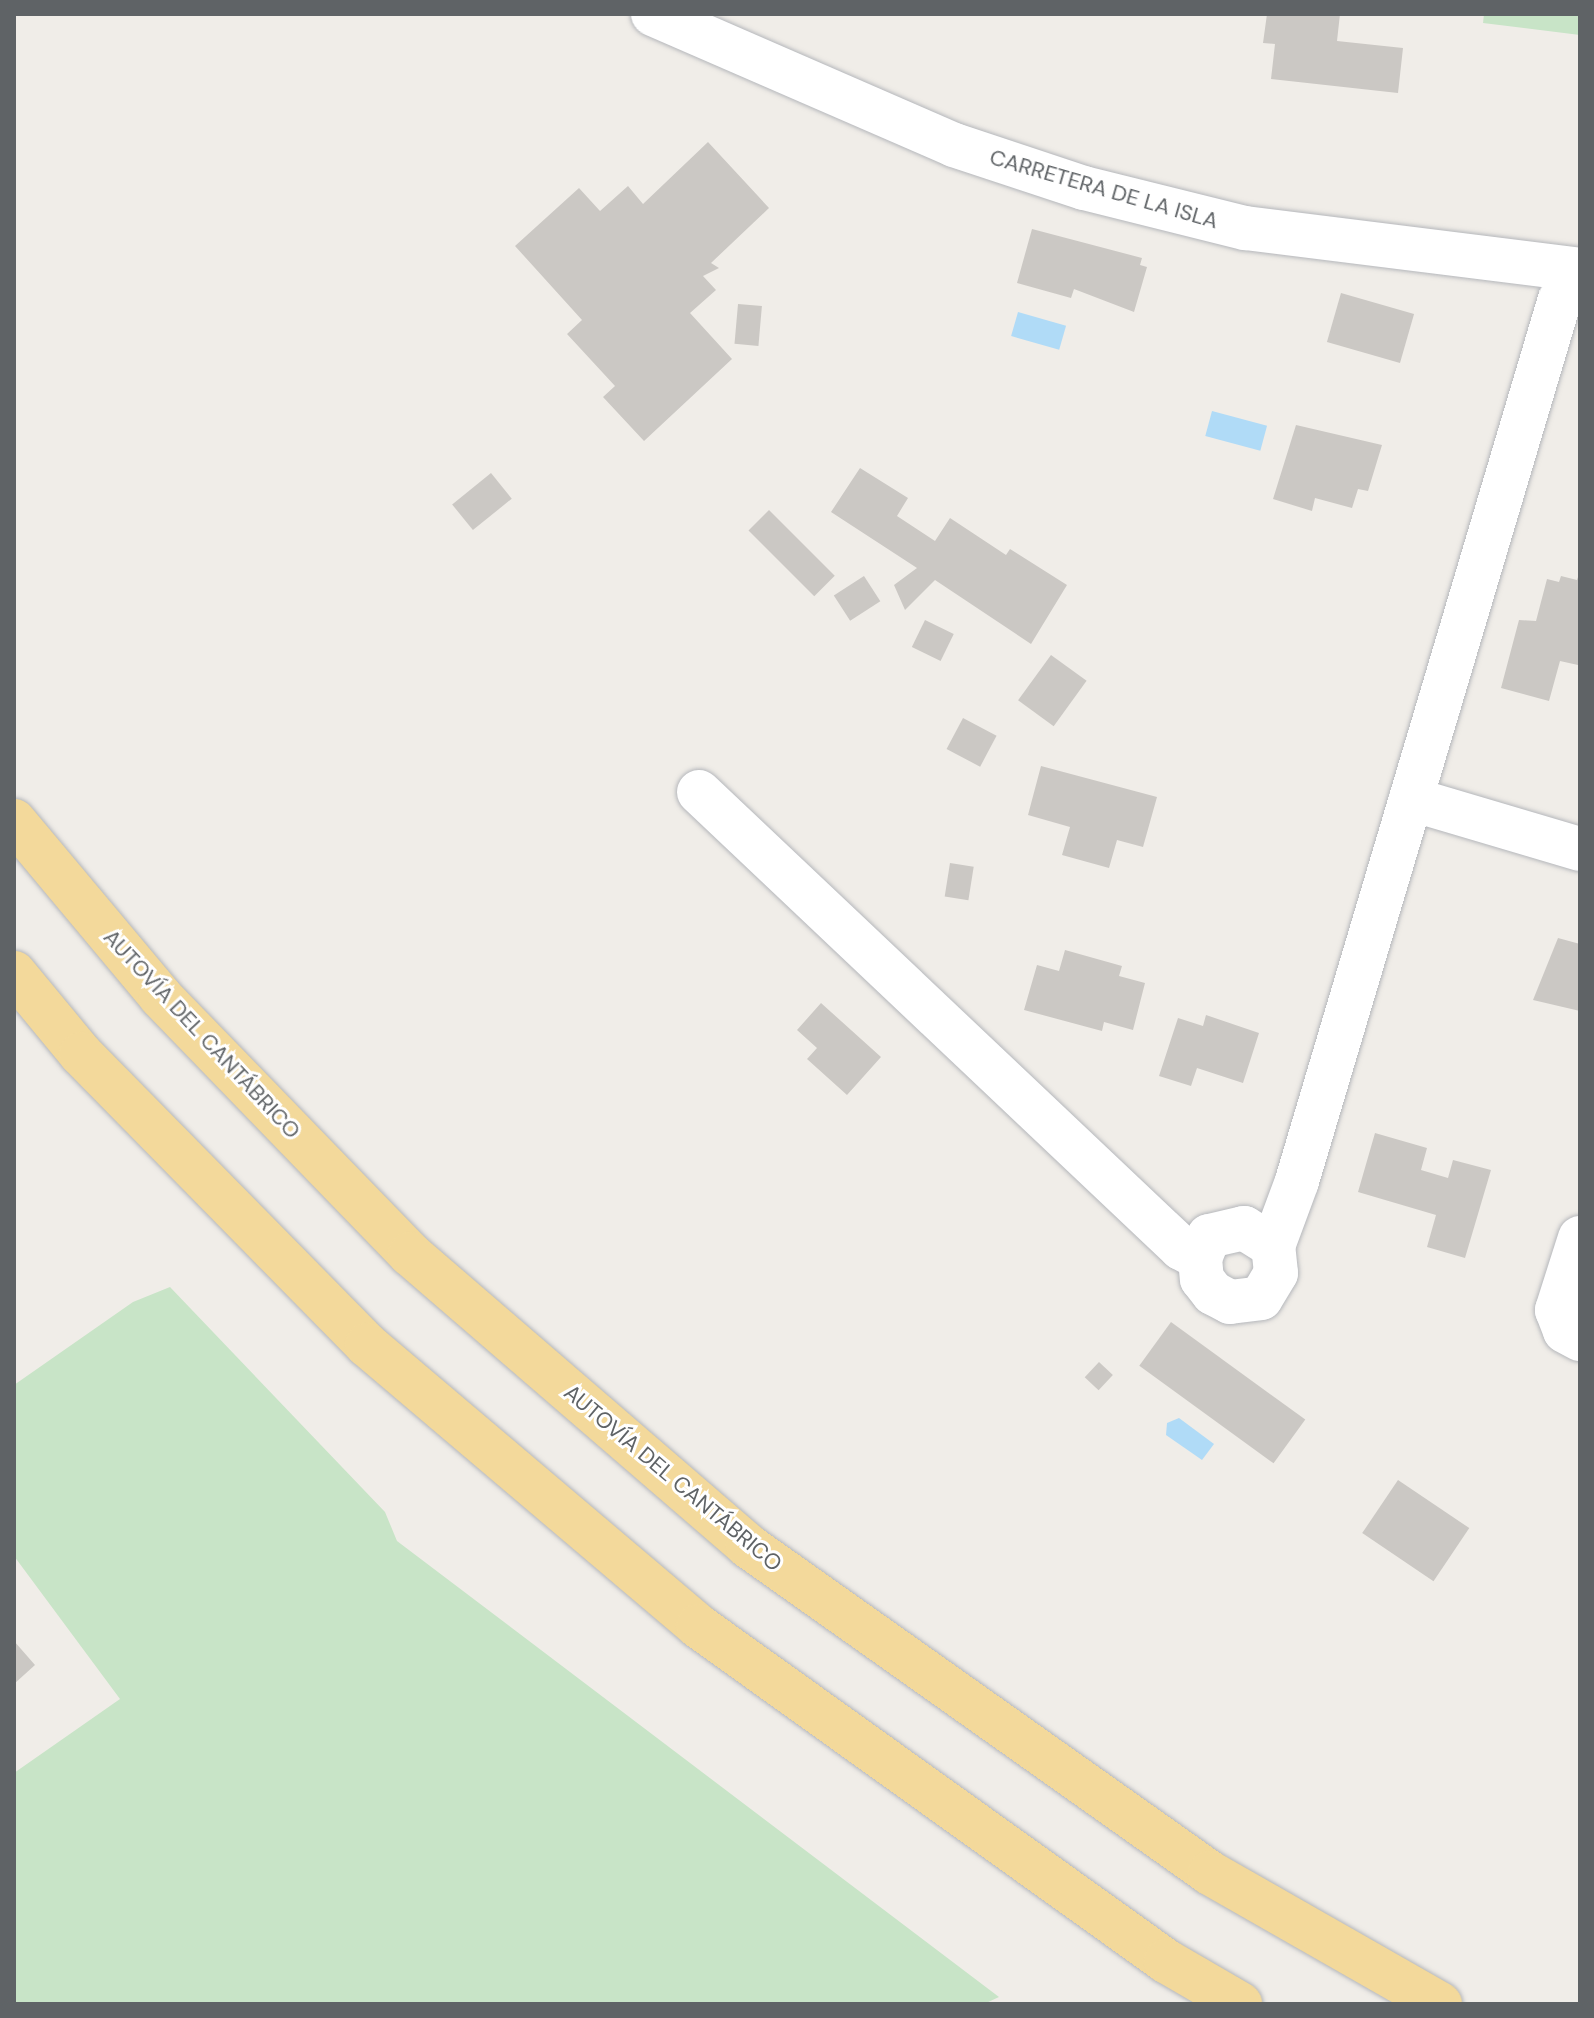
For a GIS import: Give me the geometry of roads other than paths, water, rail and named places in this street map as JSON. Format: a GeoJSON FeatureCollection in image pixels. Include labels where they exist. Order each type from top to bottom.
{"type":"FeatureCollection","features":[{"type":"Feature","properties":{"kind":"highway","name":"AUTOVÍA DEL CANTÁBRICO"},"geometry":{"type":"LineString","coordinates":[[14,821],[161,997],[410,1254],[748,1546],[1210,1873],[1440,2004]]}},
{"type":"Feature","properties":{"kind":"highway"},"geometry":{"type":"LineString","coordinates":[[14,973],[81,1054],[367,1345],[686,1616],[1166,1961],[1240,2004]]}},
{"type":"Feature","properties":{"kind":"street","name":"CARRETERA DE LA ISLA"},"geometry":{"type":"LineString","coordinates":[[653,14],[954,145],[1084,188],[1245,228],[1564,287]]}},
{"type":"Feature","properties":{"kind":"street"},"geometry":{"type":"LineString","coordinates":[[1273,1246],[1244,1228],[1227,1228],[1209,1236],[1200,1258],[1202,1279],[1213,1293],[1230,1302],[1261,1298],[1276,1273],[1273,1246],[1564,287]]}},
{"type":"Feature","properties":{"kind":"street"},"geometry":{"type":"LineString","coordinates":[[699,792],[1181,1248],[1200,1258]]}},
{"type":"Feature","properties":{"kind":"street"},"geometry":{"type":"LineString","coordinates":[[1411,799],[1580,849]]}},
{"type":"Feature","properties":{"kind":"street"},"geometry":{"type":"LineString","coordinates":[[1580,1238],[1557,1310],[1565,1331],[1580,1339]]}},
{"type":"Feature","properties":{"kind":"water"},"geometry":{"type":"Polygon","coordinates":[[[1018,312],[1066,326],[1059,350],[1011,336],[1018,312]]]}},
{"type":"Feature","properties":{"kind":"water"},"geometry":{"type":"Polygon","coordinates":[[[1212,411],[1267,426],[1260,451],[1205,436],[1212,411]]]}},
{"type":"Feature","properties":{"kind":"water"},"geometry":{"type":"Polygon","coordinates":[[[1179,1418],[1214,1444],[1202,1460],[1166,1435],[1167,1423],[1179,1418]]]}}]}
